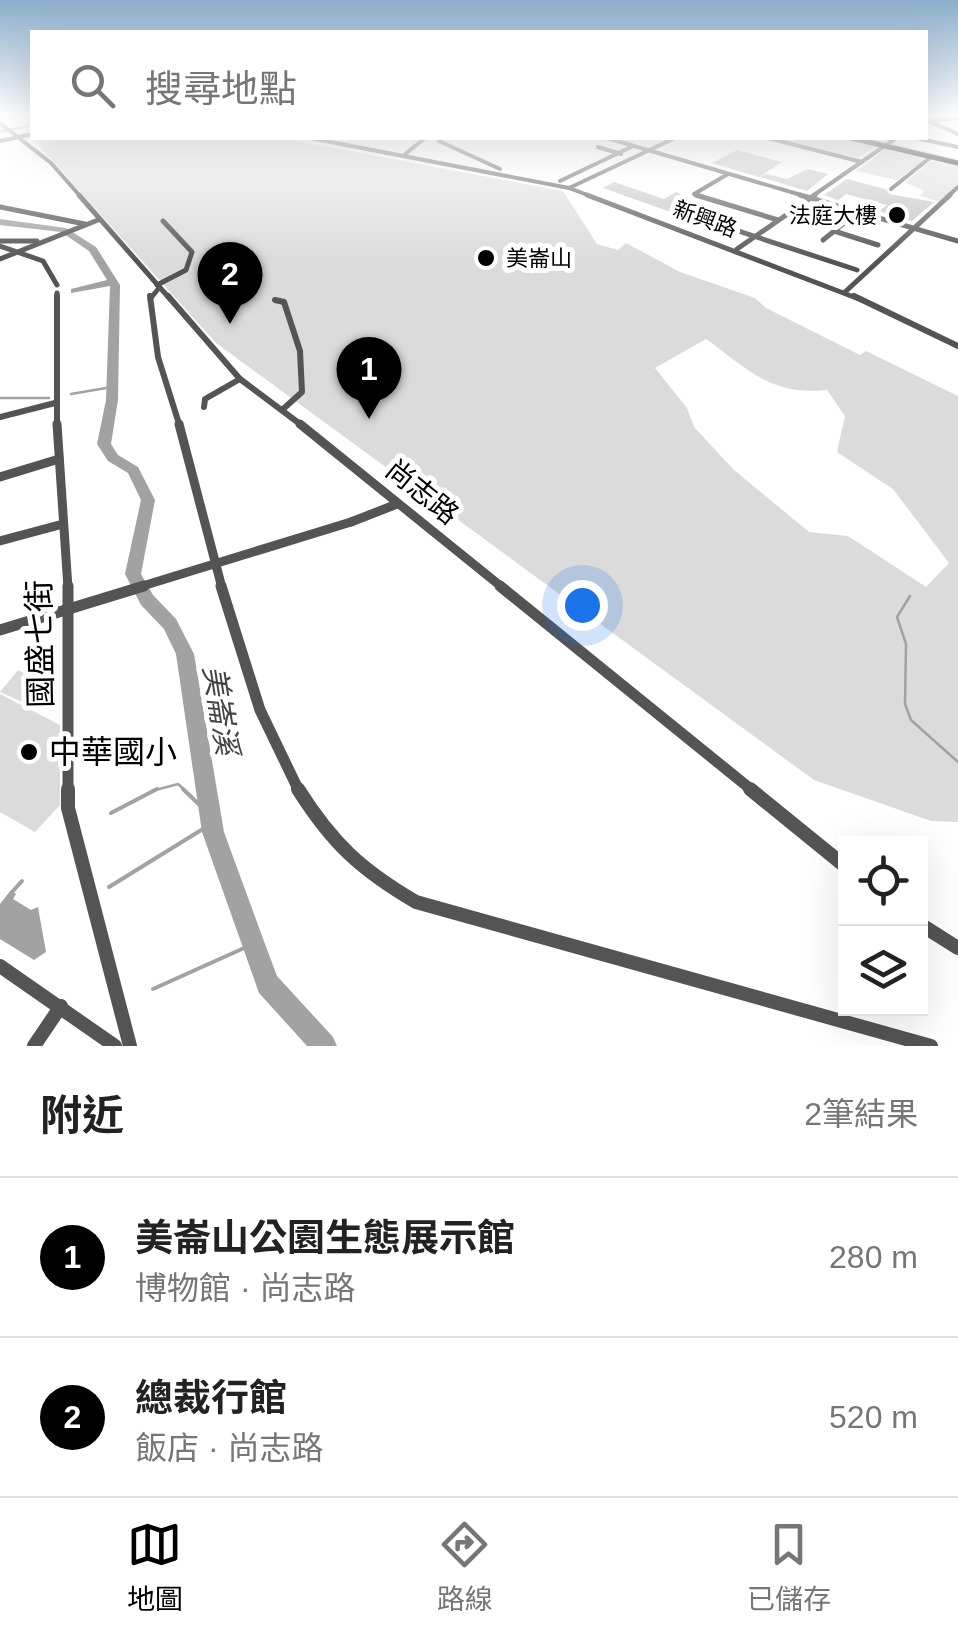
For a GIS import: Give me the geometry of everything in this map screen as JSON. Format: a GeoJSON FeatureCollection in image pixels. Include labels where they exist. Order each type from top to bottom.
{"type":"FeatureCollection","features":[{"type":"Feature","properties":{"kind":"street","name":"尚志路"},"geometry":{"type":"LineString","coordinates":[[52,164],[240,379],[838,861]]}},
{"type":"Feature","properties":{"kind":"street","name":"新興路"},"geometry":{"type":"LineString","coordinates":[[450,164],[568,188],[845,292],[958,346]]}},
{"type":"Feature","properties":{"kind":"street"},"geometry":{"type":"LineString","coordinates":[[482,164],[525,180]]}},
{"type":"Feature","properties":{"kind":"street"},"geometry":{"type":"LineString","coordinates":[[560,181],[596,164],[612,168]]}},
{"type":"Feature","properties":{"kind":"street"},"geometry":{"type":"LineString","coordinates":[[568,188],[621,164]]}},
{"type":"Feature","properties":{"kind":"street"},"geometry":{"type":"LineString","coordinates":[[694,164],[958,242]]}},
{"type":"Feature","properties":{"kind":"street"},"geometry":{"type":"LineString","coordinates":[[737,249],[859,164]]}},
{"type":"Feature","properties":{"kind":"street"},"geometry":{"type":"LineString","coordinates":[[891,189],[923,164]]}},
{"type":"Feature","properties":{"kind":"street"},"geometry":{"type":"LineString","coordinates":[[728,174],[694,194],[778,220]]}},
{"type":"Feature","properties":{"kind":"street"},"geometry":{"type":"LineString","coordinates":[[845,292],[958,187]]}},
{"type":"Feature","properties":{"kind":"street"},"geometry":{"type":"LineString","coordinates":[[0,206],[85,224]]}},
{"type":"Feature","properties":{"kind":"street"},"geometry":{"type":"LineString","coordinates":[[823,240],[858,212]]}},
{"type":"Feature","properties":{"kind":"street"},"geometry":{"type":"LineString","coordinates":[[0,259],[98,220]]}},
{"type":"Feature","properties":{"kind":"street"},"geometry":{"type":"LineString","coordinates":[[163,222],[192,252],[186,270],[150,295],[154,345],[178,412],[258,703],[312,813],[355,868],[416,902],[931,1046]]}},
{"type":"Feature","properties":{"kind":"street"},"geometry":{"type":"LineString","coordinates":[[710,222],[857,270]]}},
{"type":"Feature","properties":{"kind":"street"},"geometry":{"type":"LineString","coordinates":[[834,231],[878,245]]}},
{"type":"Feature","properties":{"kind":"street"},"geometry":{"type":"LineString","coordinates":[[0,243],[39,241]]}},
{"type":"Feature","properties":{"kind":"street"},"geometry":{"type":"LineString","coordinates":[[0,243],[22,250]]}},
{"type":"Feature","properties":{"kind":"street","name":"國盛七街"},"geometry":{"type":"LineString","coordinates":[[22,250],[43,262],[57,289],[56,403],[70,611],[68,808],[130,1046]]}},
{"type":"Feature","properties":{"kind":"street"},"geometry":{"type":"LineString","coordinates":[[275,300],[284,302],[287,309],[302,371],[302,392],[282,410]]}},
{"type":"Feature","properties":{"kind":"street"},"geometry":{"type":"LineString","coordinates":[[204,408],[205,399],[240,379]]}},
{"type":"Feature","properties":{"kind":"street"},"geometry":{"type":"LineString","coordinates":[[0,417],[56,403]]}},
{"type":"Feature","properties":{"kind":"street"},"geometry":{"type":"LineString","coordinates":[[2,473],[59,458]]}},
{"type":"Feature","properties":{"kind":"street"},"geometry":{"type":"LineString","coordinates":[[0,630],[352,522],[398,504]]}},
{"type":"Feature","properties":{"kind":"street"},"geometry":{"type":"LineString","coordinates":[[0,541],[62,524]]}},
{"type":"Feature","properties":{"kind":"street"},"geometry":{"type":"LineString","coordinates":[[923,926],[958,948]]}},
{"type":"Feature","properties":{"kind":"street"},"geometry":{"type":"LineString","coordinates":[[0,966],[115,1046]]}},
{"type":"Feature","properties":{"kind":"street"},"geometry":{"type":"LineString","coordinates":[[34,1046],[61,1006]]}},
{"type":"Feature","properties":{"kind":"shaded area"},"geometry":{"type":"Polygon","coordinates":[[[55,164],[417,164],[563,191],[597,244],[618,250],[626,243],[680,272],[755,298],[766,308],[860,355],[866,351],[958,396],[958,822],[931,821],[814,780],[216,343],[55,164]],[[706,339],[655,368],[687,408],[694,427],[734,470],[809,532],[848,536],[926,587],[949,563],[893,489],[837,452],[845,416],[827,390],[775,385],[706,339]]]}},
{"type":"Feature","properties":{"kind":"shaded area"},"geometry":{"type":"Polygon","coordinates":[[[866,164],[920,164],[897,180],[856,171],[866,164]]]}},
{"type":"Feature","properties":{"kind":"shaded area"},"geometry":{"type":"Polygon","coordinates":[[[928,164],[958,165],[958,184],[940,202],[920,196],[924,191],[905,182],[928,164]]]}},
{"type":"Feature","properties":{"kind":"shaded area"},"geometry":{"type":"Polygon","coordinates":[[[18,670],[53,687],[33,707],[0,692],[18,670]]]}},
{"type":"Feature","properties":{"kind":"shaded area"},"geometry":{"type":"Polygon","coordinates":[[[0,694],[60,725],[60,805],[35,832],[0,812],[0,694]]]}},
{"type":"Feature","properties":{"kind":"shaded area"},"geometry":{"type":"Polygon","coordinates":[[[11,890],[16,894],[13,899],[31,910],[38,907],[46,952],[34,960],[0,939],[0,904],[11,890]]]}},
{"type":"Feature","properties":{"kind":"building"},"geometry":{"type":"Polygon","coordinates":[[[715,164],[779,164],[759,177],[715,164]]]}},
{"type":"Feature","properties":{"kind":"building"},"geometry":{"type":"Polygon","coordinates":[[[808,169],[828,174],[807,191],[760,177],[766,174],[787,179],[808,169]]]}},
{"type":"Feature","properties":{"kind":"building"},"geometry":{"type":"Polygon","coordinates":[[[847,179],[885,189],[890,194],[934,202],[912,221],[879,211],[887,205],[846,194],[838,200],[824,195],[847,179]]]}},
{"type":"Feature","properties":{"kind":"building"},"geometry":{"type":"Polygon","coordinates":[[[614,182],[664,199],[676,192],[689,198],[680,203],[691,207],[682,213],[668,211],[603,188],[614,182]]]}},
{"type":"Feature","properties":{"kind":"waterway","name":"美崙溪"},"geometry":{"type":"LineString","coordinates":[[0,222],[63,230],[93,249],[115,285],[112,400],[104,444],[113,458],[133,470],[148,500],[133,574],[147,600],[170,624],[185,654],[213,832],[268,984],[324,1046]]}},
{"type":"Feature","properties":{"kind":"waterway"},"geometry":{"type":"LineString","coordinates":[[75,291],[113,282]]}},
{"type":"Feature","properties":{"kind":"waterway"},"geometry":{"type":"LineString","coordinates":[[71,394],[112,387]]}},
{"type":"Feature","properties":{"kind":"waterway"},"geometry":{"type":"LineString","coordinates":[[0,398],[49,398]]}},
{"type":"Feature","properties":{"kind":"waterway"},"geometry":{"type":"LineString","coordinates":[[910,596],[897,617],[906,644],[905,704],[911,720],[958,762]]}},
{"type":"Feature","properties":{"kind":"waterway"},"geometry":{"type":"LineString","coordinates":[[154,790],[178,784],[186,791]]}},
{"type":"Feature","properties":{"kind":"waterway"},"geometry":{"type":"LineString","coordinates":[[183,789],[210,815]]}},
{"type":"Feature","properties":{"kind":"waterway"},"geometry":{"type":"LineString","coordinates":[[111,813],[154,790]]}},
{"type":"Feature","properties":{"kind":"waterway"},"geometry":{"type":"LineString","coordinates":[[109,887],[211,824]]}},
{"type":"Feature","properties":{"kind":"waterway"},"geometry":{"type":"LineString","coordinates":[[13,891],[22,881]]}},
{"type":"Feature","properties":{"kind":"waterway"},"geometry":{"type":"LineString","coordinates":[[153,989],[253,944]]}},
{"type":"Feature","properties":{"kind":"place","name":"法庭大樓"},"geometry":{"type":"Point","coordinates":[897,215]}},
{"type":"Feature","properties":{"kind":"place","name":"美崙山"},"geometry":{"type":"Point","coordinates":[486,258]}},
{"type":"Feature","properties":{"kind":"place","name":"總裁行館"},"geometry":{"type":"Point","coordinates":[230,324]}},
{"type":"Feature","properties":{"kind":"place","name":"美崙山公園生態展示館"},"geometry":{"type":"Point","coordinates":[369,419]}},
{"type":"Feature","properties":{"kind":"place","name":"中華國小"},"geometry":{"type":"Point","coordinates":[29,752]}}]}
